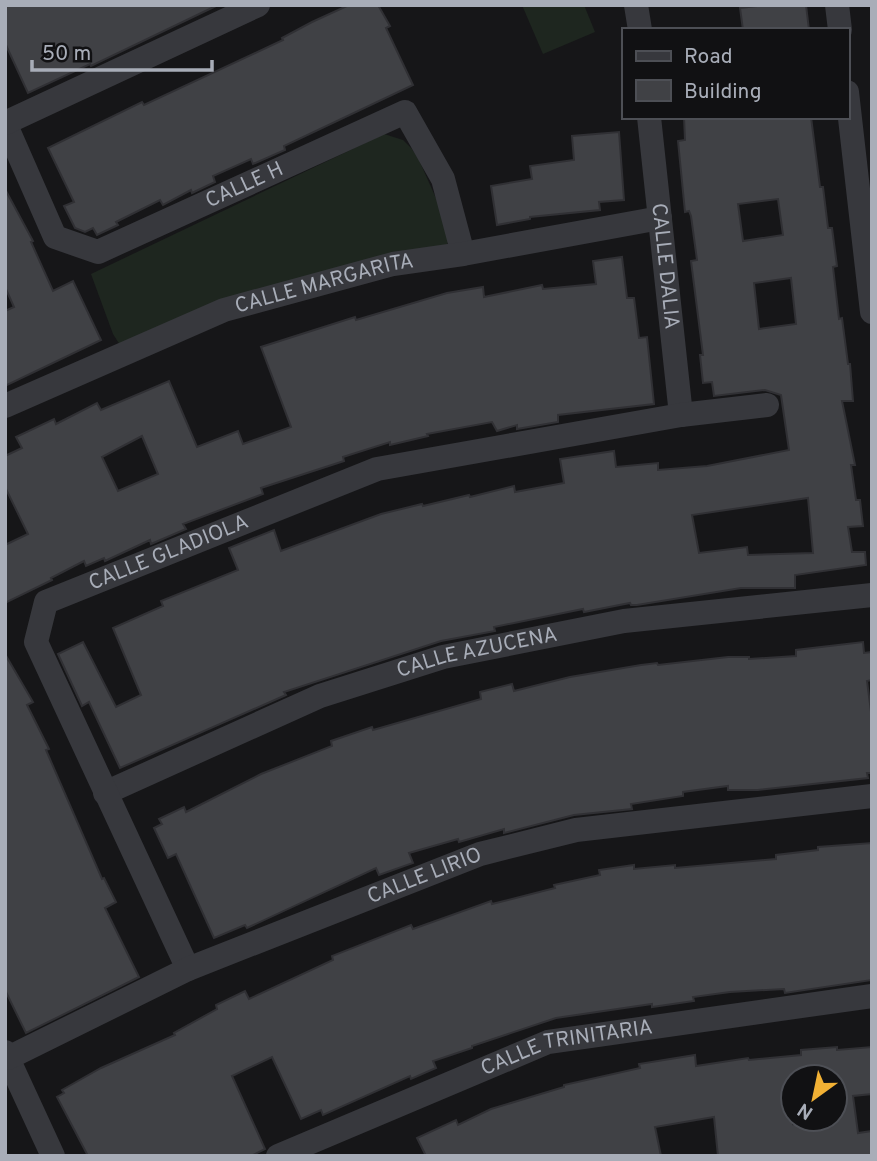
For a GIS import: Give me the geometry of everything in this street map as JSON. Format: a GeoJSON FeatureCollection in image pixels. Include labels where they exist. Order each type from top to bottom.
{"type":"FeatureCollection","features":[{"type":"Feature","properties":{"kind":"street"},"geometry":{"type":"LineString","coordinates":[[5,123],[258,5]]}},
{"type":"Feature","properties":{"kind":"street"},"geometry":{"type":"LineString","coordinates":[[636,5],[639,28]]}},
{"type":"Feature","properties":{"kind":"street"},"geometry":{"type":"LineString","coordinates":[[837,5],[840,28]]}},
{"type":"Feature","properties":{"kind":"street"},"geometry":{"type":"LineString","coordinates":[[849,101],[864,170],[872,312]]}},
{"type":"Feature","properties":{"kind":"street","name":"CALLE H"},"geometry":{"type":"LineString","coordinates":[[5,123],[55,237],[98,252],[405,112],[443,179],[463,254]]}},
{"type":"Feature","properties":{"kind":"street","name":"CALLE DALIA"},"geometry":{"type":"LineString","coordinates":[[649,119],[681,415]]}},
{"type":"Feature","properties":{"kind":"street","name":"CALLE MARGARITA"},"geometry":{"type":"LineString","coordinates":[[5,406],[224,310],[393,264],[660,218]]}},
{"type":"Feature","properties":{"kind":"street"},"geometry":{"type":"LineString","coordinates":[[681,415],[767,405]]}},
{"type":"Feature","properties":{"kind":"street","name":"CALLE GLADIOLA"},"geometry":{"type":"LineString","coordinates":[[188,969],[36,642],[46,602],[377,469],[681,415]]}},
{"type":"Feature","properties":{"kind":"street","name":"CALLE AZUCENA"},"geometry":{"type":"LineString","coordinates":[[105,793],[320,696],[443,657],[624,621],[872,595]]}},
{"type":"Feature","properties":{"kind":"street","name":"CALLE LIRIO"},"geometry":{"type":"LineString","coordinates":[[7,1055],[188,969],[480,854],[576,830],[872,796]]}},
{"type":"Feature","properties":{"kind":"street","name":"CALLE TRINITARIA"},"geometry":{"type":"LineString","coordinates":[[278,1156],[548,1042],[872,996]]}},
{"type":"Feature","properties":{"kind":"street"},"geometry":{"type":"LineString","coordinates":[[7,1055],[53,1156]]}},
{"type":"Feature","properties":{"kind":"shaded area"},"geometry":{"type":"Polygon","coordinates":[[[522,5],[584,5],[595,32],[543,54],[522,5]]]}},
{"type":"Feature","properties":{"kind":"shaded area"},"geometry":{"type":"Polygon","coordinates":[[[384,134],[403,140],[419,160],[451,232],[447,245],[120,345],[113,334],[91,274],[384,134]]]}},
{"type":"Feature","properties":{"kind":"building"},"geometry":{"type":"Polygon","coordinates":[[[5,5],[218,5],[28,93],[5,43],[5,5]]]}},
{"type":"Feature","properties":{"kind":"building"},"geometry":{"type":"Polygon","coordinates":[[[349,5],[378,5],[390,26],[386,28],[413,85],[284,146],[285,150],[253,164],[251,159],[213,176],[215,182],[192,193],[191,190],[163,205],[160,200],[116,222],[118,225],[97,235],[93,228],[85,232],[75,228],[64,206],[74,202],[48,148],[142,102],[144,105],[283,40],[282,38],[312,22],[349,5]]]}},
{"type":"Feature","properties":{"kind":"building"},"geometry":{"type":"Polygon","coordinates":[[[806,5],[809,28],[743,28],[740,8],[806,5]]]}},
{"type":"Feature","properties":{"kind":"building"},"geometry":{"type":"Polygon","coordinates":[[[684,119],[811,119],[820,187],[823,187],[828,228],[832,228],[839,319],[842,318],[850,364],[853,401],[842,401],[855,465],[851,465],[856,500],[860,500],[863,526],[848,527],[852,552],[865,552],[866,565],[795,575],[795,588],[741,588],[637,605],[630,603],[584,612],[583,609],[494,627],[495,631],[441,641],[284,692],[286,695],[120,768],[89,702],[82,706],[58,654],[83,642],[116,707],[141,695],[113,628],[163,606],[161,601],[238,570],[229,548],[274,530],[281,551],[381,514],[422,504],[423,506],[469,495],[470,497],[514,486],[515,492],[564,483],[560,459],[614,451],[616,467],[658,463],[658,470],[707,466],[789,450],[781,395],[765,390],[714,396],[712,382],[703,383],[700,355],[703,355],[691,261],[697,260],[691,216],[689,211],[685,212],[678,141],[685,140],[684,119]],[[778,199],[738,204],[743,241],[783,235],[778,199]],[[791,278],[754,283],[759,329],[796,324],[791,278]],[[808,498],[692,515],[699,553],[747,547],[748,555],[813,553],[808,498]]]}},
{"type":"Feature","properties":{"kind":"building"},"geometry":{"type":"Polygon","coordinates":[[[619,132],[624,200],[599,202],[600,210],[530,217],[497,225],[491,186],[532,179],[530,166],[574,160],[572,136],[619,132]]]}},
{"type":"Feature","properties":{"kind":"building"},"geometry":{"type":"Polygon","coordinates":[[[5,189],[33,241],[31,242],[53,291],[73,281],[101,340],[5,386],[5,311],[14,307],[5,287],[5,189]]]}},
{"type":"Feature","properties":{"kind":"building"},"geometry":{"type":"Polygon","coordinates":[[[622,257],[627,298],[634,298],[639,338],[647,337],[654,404],[558,415],[558,422],[517,429],[517,425],[497,431],[492,422],[427,434],[428,436],[390,445],[390,442],[343,457],[344,461],[261,488],[263,494],[183,524],[186,529],[151,544],[150,540],[105,561],[104,558],[86,566],[84,561],[5,603],[5,545],[28,534],[5,487],[5,456],[22,448],[16,437],[54,419],[56,424],[97,403],[101,410],[169,381],[197,447],[238,431],[243,444],[291,427],[261,347],[355,317],[356,320],[447,293],[483,287],[484,297],[542,285],[543,289],[596,284],[593,261],[622,257]],[[142,436],[102,457],[118,491],[158,474],[142,436]]]}},
{"type":"Feature","properties":{"kind":"building"},"geometry":{"type":"Polygon","coordinates":[[[863,642],[864,653],[872,652],[872,680],[867,681],[872,719],[872,773],[867,773],[868,778],[758,790],[728,790],[728,786],[683,792],[683,796],[631,804],[632,809],[574,815],[504,833],[504,829],[459,842],[458,839],[409,853],[413,863],[379,875],[376,868],[247,928],[245,925],[214,938],[176,854],[168,858],[154,828],[162,824],[159,819],[184,807],[186,812],[261,774],[332,746],[331,741],[372,727],[373,730],[481,699],[480,692],[512,684],[514,691],[570,677],[641,665],[728,657],[749,659],[796,656],[796,650],[863,642]]]}},
{"type":"Feature","properties":{"kind":"building"},"geometry":{"type":"Polygon","coordinates":[[[5,654],[33,702],[27,705],[49,749],[46,750],[102,879],[104,878],[116,902],[105,908],[139,977],[26,1033],[5,990],[5,654]]]}},
{"type":"Feature","properties":{"kind":"building"},"geometry":{"type":"Polygon","coordinates":[[[872,843],[872,980],[785,993],[784,989],[730,992],[693,997],[694,1001],[652,1007],[652,1004],[556,1018],[433,1061],[436,1068],[411,1079],[410,1076],[323,1115],[321,1110],[301,1119],[272,1057],[232,1076],[265,1149],[251,1156],[88,1156],[57,1097],[64,1093],[62,1090],[101,1068],[175,1035],[174,1033],[217,1009],[216,1005],[245,991],[249,999],[333,960],[332,956],[411,925],[413,929],[491,901],[492,904],[555,888],[554,885],[600,875],[599,870],[634,865],[634,869],[675,865],[675,868],[776,859],[776,855],[818,850],[818,847],[872,843]]]}},
{"type":"Feature","properties":{"kind":"building"},"geometry":{"type":"Polygon","coordinates":[[[872,1047],[872,1094],[853,1096],[858,1133],[872,1131],[872,1156],[718,1156],[714,1117],[655,1127],[661,1156],[426,1156],[417,1138],[456,1120],[458,1125],[491,1109],[564,1085],[640,1068],[639,1064],[695,1055],[696,1066],[748,1058],[801,1055],[801,1050],[872,1047]]]}}]}
